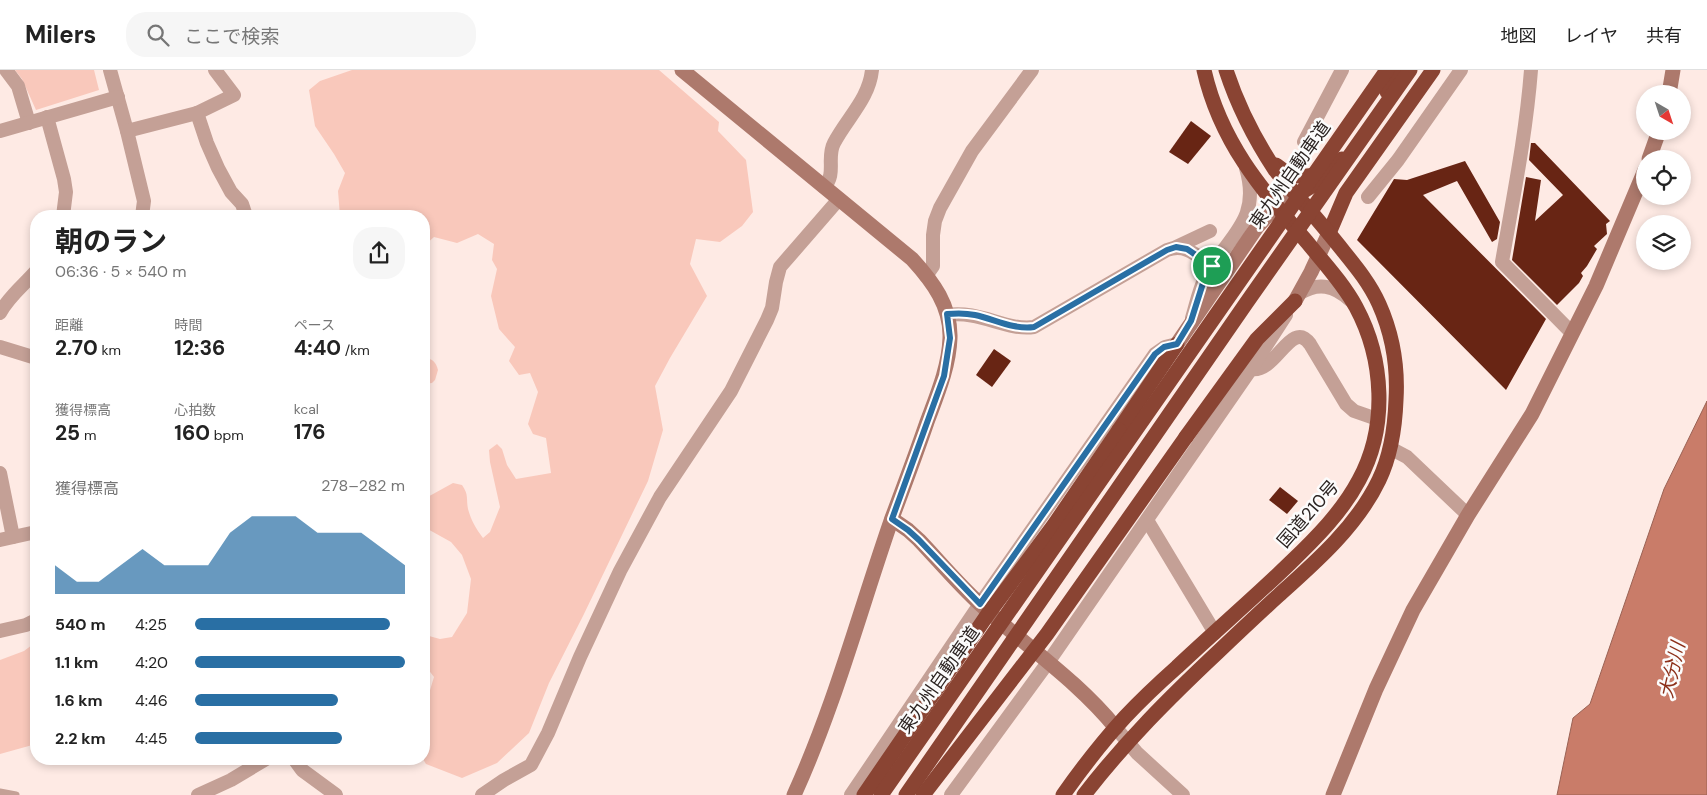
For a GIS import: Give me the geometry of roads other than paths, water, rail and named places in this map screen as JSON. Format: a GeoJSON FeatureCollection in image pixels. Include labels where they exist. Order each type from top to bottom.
{"type":"FeatureCollection","features":[{"type":"Feature","properties":{"kind":"highway","name":"国道210号"},"geometry":{"type":"LineString","coordinates":[[1063,795],[1116,728],[1145,697],[1302,552],[1337,513],[1351,494],[1369,458],[1377,419],[1378,381],[1376,360],[1356,306],[1338,280],[1277,208],[1246,167],[1224,128],[1211,97],[1204,70]]}},
{"type":"Feature","properties":{"kind":"highway","name":"国道210号"},"geometry":{"type":"LineString","coordinates":[[1084,795],[1127,742],[1183,685],[1317,560],[1342,534],[1372,493],[1390,448],[1397,391],[1394,358],[1389,330],[1372,290],[1324,227],[1296,196],[1264,154],[1242,113],[1226,70]]}},
{"type":"Feature","properties":{"kind":"highway","name":"東九州自動車道"},"geometry":{"type":"LineString","coordinates":[[882,795],[1387,70]]}},
{"type":"Feature","properties":{"kind":"highway"},"geometry":{"type":"LineString","coordinates":[[1296,196],[1323,179],[1342,159],[1357,140],[1400,70]]}},
{"type":"Feature","properties":{"kind":"highway"},"geometry":{"type":"LineString","coordinates":[[906,795],[1410,70]]}},
{"type":"Feature","properties":{"kind":"highway"},"geometry":{"type":"LineString","coordinates":[[1288,220],[1297,225],[1324,227],[1433,70]]}},
{"type":"Feature","properties":{"kind":"highway"},"geometry":{"type":"LineString","coordinates":[[1264,154],[1281,169],[1298,177],[1320,174],[1342,159]]}},
{"type":"Feature","properties":{"kind":"highway"},"geometry":{"type":"LineString","coordinates":[[923,795],[1046,634],[1257,339],[1297,297]]}},
{"type":"Feature","properties":{"kind":"highway"},"geometry":{"type":"LineString","coordinates":[[864,795],[982,622],[1054,525],[1177,344]]}},
{"type":"Feature","properties":{"kind":"street"},"geometry":{"type":"LineString","coordinates":[[6,70],[18,86],[28,123]]}},
{"type":"Feature","properties":{"kind":"street"},"geometry":{"type":"LineString","coordinates":[[110,70],[144,202],[143,210]]}},
{"type":"Feature","properties":{"kind":"street"},"geometry":{"type":"LineString","coordinates":[[127,131],[197,113],[234,95],[215,70]]}},
{"type":"Feature","properties":{"kind":"street"},"geometry":{"type":"LineString","coordinates":[[824,187],[831,178],[831,159],[834,142],[865,95],[869,87],[872,70]]}},
{"type":"Feature","properties":{"kind":"street"},"geometry":{"type":"LineString","coordinates":[[926,276],[933,266],[933,235],[935,221],[940,208],[972,151],[1032,70]]}},
{"type":"Feature","properties":{"kind":"street"},"geometry":{"type":"LineString","coordinates":[[1304,142],[1342,70]]}},
{"type":"Feature","properties":{"kind":"street"},"geometry":{"type":"LineString","coordinates":[[1368,197],[1398,160],[1461,70]]}},
{"type":"Feature","properties":{"kind":"street"},"geometry":{"type":"LineString","coordinates":[[1531,70],[1520,160],[1502,262],[1572,333]]}},
{"type":"Feature","properties":{"kind":"street"},"geometry":{"type":"LineString","coordinates":[[1670,85],[1673,70]]}},
{"type":"Feature","properties":{"kind":"street"},"geometry":{"type":"LineString","coordinates":[[684,71],[912,259],[942,300],[947,314],[950,338],[944,376],[892,519],[826,718],[794,795]]}},
{"type":"Feature","properties":{"kind":"street"},"geometry":{"type":"LineString","coordinates":[[0,131],[118,97]]}},
{"type":"Feature","properties":{"kind":"street"},"geometry":{"type":"LineString","coordinates":[[197,113],[218,168],[231,192],[242,204],[244,210]]}},
{"type":"Feature","properties":{"kind":"street"},"geometry":{"type":"LineString","coordinates":[[47,117],[64,180],[66,192],[64,210]]}},
{"type":"Feature","properties":{"kind":"street"},"geometry":{"type":"LineString","coordinates":[[1191,321],[1204,280],[1237,232],[1249,209],[1252,191],[1246,167]]}},
{"type":"Feature","properties":{"kind":"street"},"geometry":{"type":"LineString","coordinates":[[1333,795],[1372,698],[1414,610],[1468,515],[1532,414],[1613,248],[1636,192]]}},
{"type":"Feature","properties":{"kind":"street"},"geometry":{"type":"LineString","coordinates":[[851,795],[980,604],[1155,354],[1164,347],[1177,344],[1257,227],[1277,208],[1296,196]]}},
{"type":"Feature","properties":{"kind":"street"},"geometry":{"type":"LineString","coordinates":[[482,795],[531,764],[548,734],[580,657],[620,571],[660,497],[730,391],[767,320],[772,308],[780,267],[839,199]]}},
{"type":"Feature","properties":{"kind":"street"},"geometry":{"type":"LineString","coordinates":[[951,795],[1049,661],[1251,369],[1297,297],[1318,256],[1324,227]]}},
{"type":"Feature","properties":{"kind":"street"},"geometry":{"type":"LineString","coordinates":[[947,314],[962,313],[976,315],[1021,327],[1034,327],[1167,250],[1210,231]]}},
{"type":"Feature","properties":{"kind":"street"},"geometry":{"type":"LineString","coordinates":[[1176,247],[1187,249],[1212,266]]}},
{"type":"Feature","properties":{"kind":"street"},"geometry":{"type":"LineString","coordinates":[[0,313],[14,292],[30,278]]}},
{"type":"Feature","properties":{"kind":"street"},"geometry":{"type":"LineString","coordinates":[[1297,297],[1308,288],[1318,285],[1327,286],[1342,293],[1356,306]]}},
{"type":"Feature","properties":{"kind":"street"},"geometry":{"type":"LineString","coordinates":[[1251,369],[1263,368],[1293,339],[1302,337],[1310,344],[1346,404],[1354,410],[1377,419]]}},
{"type":"Feature","properties":{"kind":"street"},"geometry":{"type":"LineString","coordinates":[[0,347],[30,356]]}},
{"type":"Feature","properties":{"kind":"street"},"geometry":{"type":"LineString","coordinates":[[1390,448],[1407,457],[1468,515]]}},
{"type":"Feature","properties":{"kind":"street"},"geometry":{"type":"LineString","coordinates":[[0,473],[7,539],[30,533]]}},
{"type":"Feature","properties":{"kind":"street"},"geometry":{"type":"LineString","coordinates":[[892,519],[919,540],[980,604],[1049,661],[1091,699],[1151,768],[1183,795]]}},
{"type":"Feature","properties":{"kind":"street"},"geometry":{"type":"LineString","coordinates":[[1147,520],[1215,633]]}},
{"type":"Feature","properties":{"kind":"street"},"geometry":{"type":"LineString","coordinates":[[0,631],[30,623]]}},
{"type":"Feature","properties":{"kind":"street"},"geometry":{"type":"LineString","coordinates":[[198,795],[216,791],[256,765]]}},
{"type":"Feature","properties":{"kind":"street"},"geometry":{"type":"LineString","coordinates":[[298,765],[302,770],[336,795]]}},
{"type":"Feature","properties":{"kind":"lane"},"geometry":{"type":"LineString","coordinates":[[0,792],[16,795]]}},
{"type":"Feature","properties":{"kind":"water","name":"大分川"},"geometry":{"type":"Polygon","coordinates":[[[1707,401],[1707,795],[1557,795],[1573,718],[1590,704],[1664,489],[1707,401]]]}}]}
